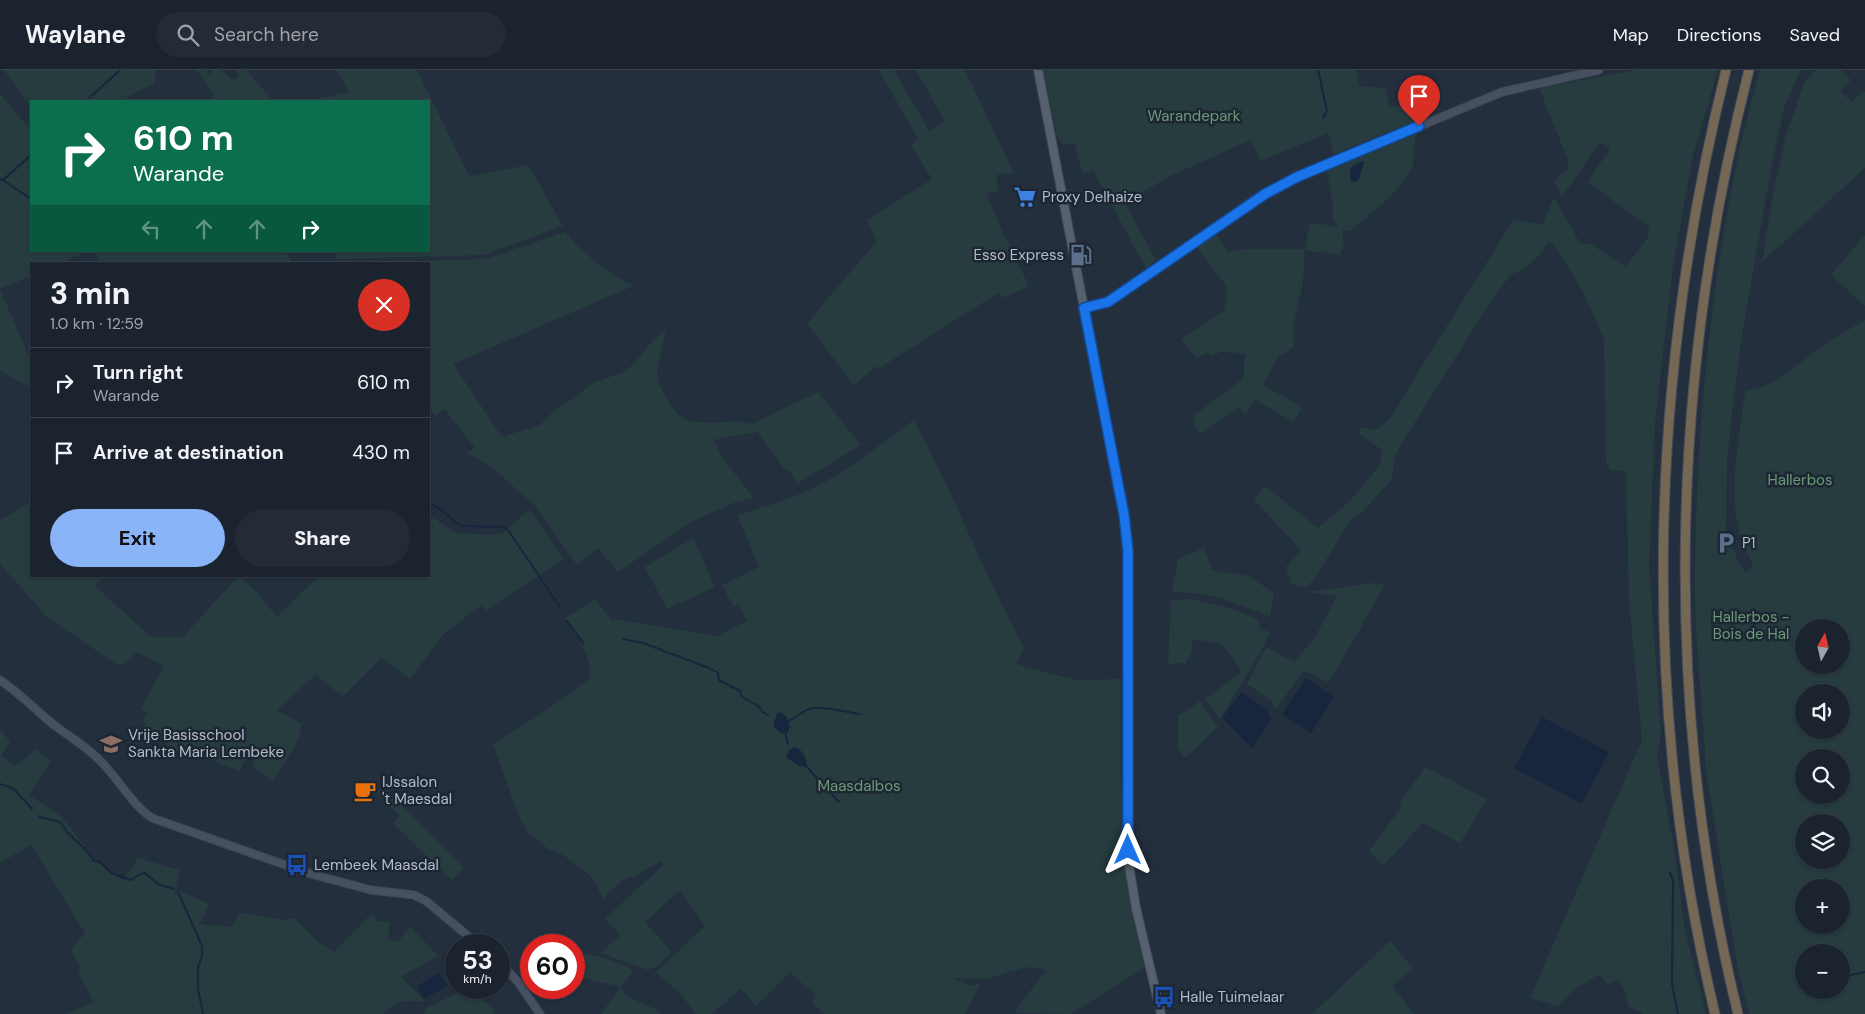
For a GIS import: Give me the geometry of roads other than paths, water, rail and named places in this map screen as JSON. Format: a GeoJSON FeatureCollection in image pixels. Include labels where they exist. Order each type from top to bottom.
{"type":"FeatureCollection","features":[{"type":"Feature","properties":{"kind":"highway"},"geometry":{"type":"LineString","coordinates":[[1715,1014],[1691,894],[1675,777],[1665,658],[1663,540],[1670,398],[1680,308],[1698,195],[1726,70]]}},
{"type":"Feature","properties":{"kind":"highway"},"geometry":{"type":"LineString","coordinates":[[1738,1014],[1723,949],[1713,891],[1697,774],[1688,655],[1685,540],[1691,411],[1699,328],[1719,200],[1749,70]]}},
{"type":"Feature","properties":{"kind":"main road"},"geometry":{"type":"LineString","coordinates":[[1038,70],[1124,515],[1128,551],[1129,865],[1136,908],[1161,1014]]}},
{"type":"Feature","properties":{"kind":"street"},"geometry":{"type":"LineString","coordinates":[[1084,308],[1108,302],[1265,194],[1297,177],[1497,94],[1520,87],[1599,70]]}},
{"type":"Feature","properties":{"kind":"street"},"geometry":{"type":"LineString","coordinates":[[0,680],[94,755],[105,765],[139,807],[152,818],[311,874],[371,890],[414,895],[421,898],[465,934]]}},
{"type":"Feature","properties":{"kind":"street"},"geometry":{"type":"LineString","coordinates":[[510,974],[540,1014]]}},
{"type":"Feature","properties":{"kind":"water"},"geometry":{"type":"Polygon","coordinates":[[[1364,162],[1359,179],[1355,182],[1351,181],[1350,170],[1353,165],[1364,162]]]}},
{"type":"Feature","properties":{"kind":"water"},"geometry":{"type":"Polygon","coordinates":[[[1306,678],[1334,697],[1311,733],[1282,714],[1306,678]]]}},
{"type":"Feature","properties":{"kind":"water"},"geometry":{"type":"Polygon","coordinates":[[[1242,692],[1269,712],[1268,714],[1272,717],[1252,749],[1222,718],[1242,692]]]}},
{"type":"Feature","properties":{"kind":"water"},"geometry":{"type":"Polygon","coordinates":[[[780,712],[787,718],[790,727],[788,732],[782,734],[773,726],[777,713],[780,712]]]}},
{"type":"Feature","properties":{"kind":"water"},"geometry":{"type":"Polygon","coordinates":[[[1542,717],[1609,752],[1582,804],[1514,768],[1542,717]]]}},
{"type":"Feature","properties":{"kind":"water"},"geometry":{"type":"Polygon","coordinates":[[[794,747],[804,755],[807,767],[799,766],[786,757],[789,750],[794,747]]]}},
{"type":"Feature","properties":{"kind":"water"},"geometry":{"type":"Polygon","coordinates":[[[439,973],[445,983],[445,987],[424,999],[417,986],[439,973]]]}},
{"type":"Feature","properties":{"kind":"waterway"},"geometry":{"type":"LineString","coordinates":[[87,100],[120,70]]}},
{"type":"Feature","properties":{"kind":"waterway"},"geometry":{"type":"LineString","coordinates":[[1318,70],[1327,111],[1323,118]]}},
{"type":"Feature","properties":{"kind":"waterway"},"geometry":{"type":"LineString","coordinates":[[0,179],[3,180],[30,156]]}},
{"type":"Feature","properties":{"kind":"waterway"},"geometry":{"type":"LineString","coordinates":[[3,180],[30,198]]}},
{"type":"Feature","properties":{"kind":"waterway"},"geometry":{"type":"LineString","coordinates":[[430,504],[437,507],[461,526],[503,527],[508,530],[560,607]]}},
{"type":"Feature","properties":{"kind":"waterway"},"geometry":{"type":"LineString","coordinates":[[566,620],[584,644]]}},
{"type":"Feature","properties":{"kind":"waterway"},"geometry":{"type":"LineString","coordinates":[[623,639],[643,643],[709,668],[718,673],[719,680],[740,691],[742,697],[760,707],[761,711],[768,715]]}},
{"type":"Feature","properties":{"kind":"waterway"},"geometry":{"type":"LineString","coordinates":[[788,721],[806,710],[814,708],[826,708],[859,714]]}},
{"type":"Feature","properties":{"kind":"waterway"},"geometry":{"type":"LineString","coordinates":[[785,732],[788,744]]}},
{"type":"Feature","properties":{"kind":"waterway"},"geometry":{"type":"LineString","coordinates":[[805,765],[839,802]]}},
{"type":"Feature","properties":{"kind":"waterway"},"geometry":{"type":"LineString","coordinates":[[0,784],[14,789],[32,809]]}},
{"type":"Feature","properties":{"kind":"waterway"},"geometry":{"type":"LineString","coordinates":[[39,817],[60,822],[94,861],[100,862],[111,873],[131,880],[145,873],[158,884],[174,889]]}},
{"type":"Feature","properties":{"kind":"waterway"},"geometry":{"type":"LineString","coordinates":[[1670,873],[1673,880],[1672,984],[1678,1014]]}},
{"type":"Feature","properties":{"kind":"waterway"},"geometry":{"type":"LineString","coordinates":[[179,894],[202,946],[202,956],[198,968],[198,989],[203,1014]]}},
{"type":"Feature","properties":{"kind":"waterway"},"geometry":{"type":"LineString","coordinates":[[1850,975],[1865,972]]}},
{"type":"Feature","properties":{"kind":"place","name":"Proxy Delhaize"},"geometry":{"type":"Point","coordinates":[1025,197]}},
{"type":"Feature","properties":{"kind":"place","name":"Esso Express"},"geometry":{"type":"Point","coordinates":[1081,255]}},
{"type":"Feature","properties":{"kind":"place","name":"P1"},"geometry":{"type":"Point","coordinates":[1726,543]}},
{"type":"Feature","properties":{"kind":"place","name":"Vrije Basisschool Sankta Maria Lembeke"},"geometry":{"type":"Point","coordinates":[111,744]}},
{"type":"Feature","properties":{"kind":"place","name":"IJssalon 't Maesdal"},"geometry":{"type":"Point","coordinates":[365,791]}},
{"type":"Feature","properties":{"kind":"place","name":"Lembeek Maasdal"},"geometry":{"type":"Point","coordinates":[297,865]}},
{"type":"Feature","properties":{"kind":"place","name":"Halle Tuimelaar"},"geometry":{"type":"Point","coordinates":[1164,997]}},
{"type":"Feature","properties":{"kind":"park label","name":"Warandepark"},"geometry":{"type":"Point","coordinates":[1194,116]}},
{"type":"Feature","properties":{"kind":"park label","name":"Hallerbos"},"geometry":{"type":"Point","coordinates":[1800,480]}},
{"type":"Feature","properties":{"kind":"park label","name":"Hallerbos - Bois de Hal"},"geometry":{"type":"Point","coordinates":[1751,626]}},
{"type":"Feature","properties":{"kind":"park label","name":"Maasdalbos"},"geometry":{"type":"Point","coordinates":[859,786]}}]}
